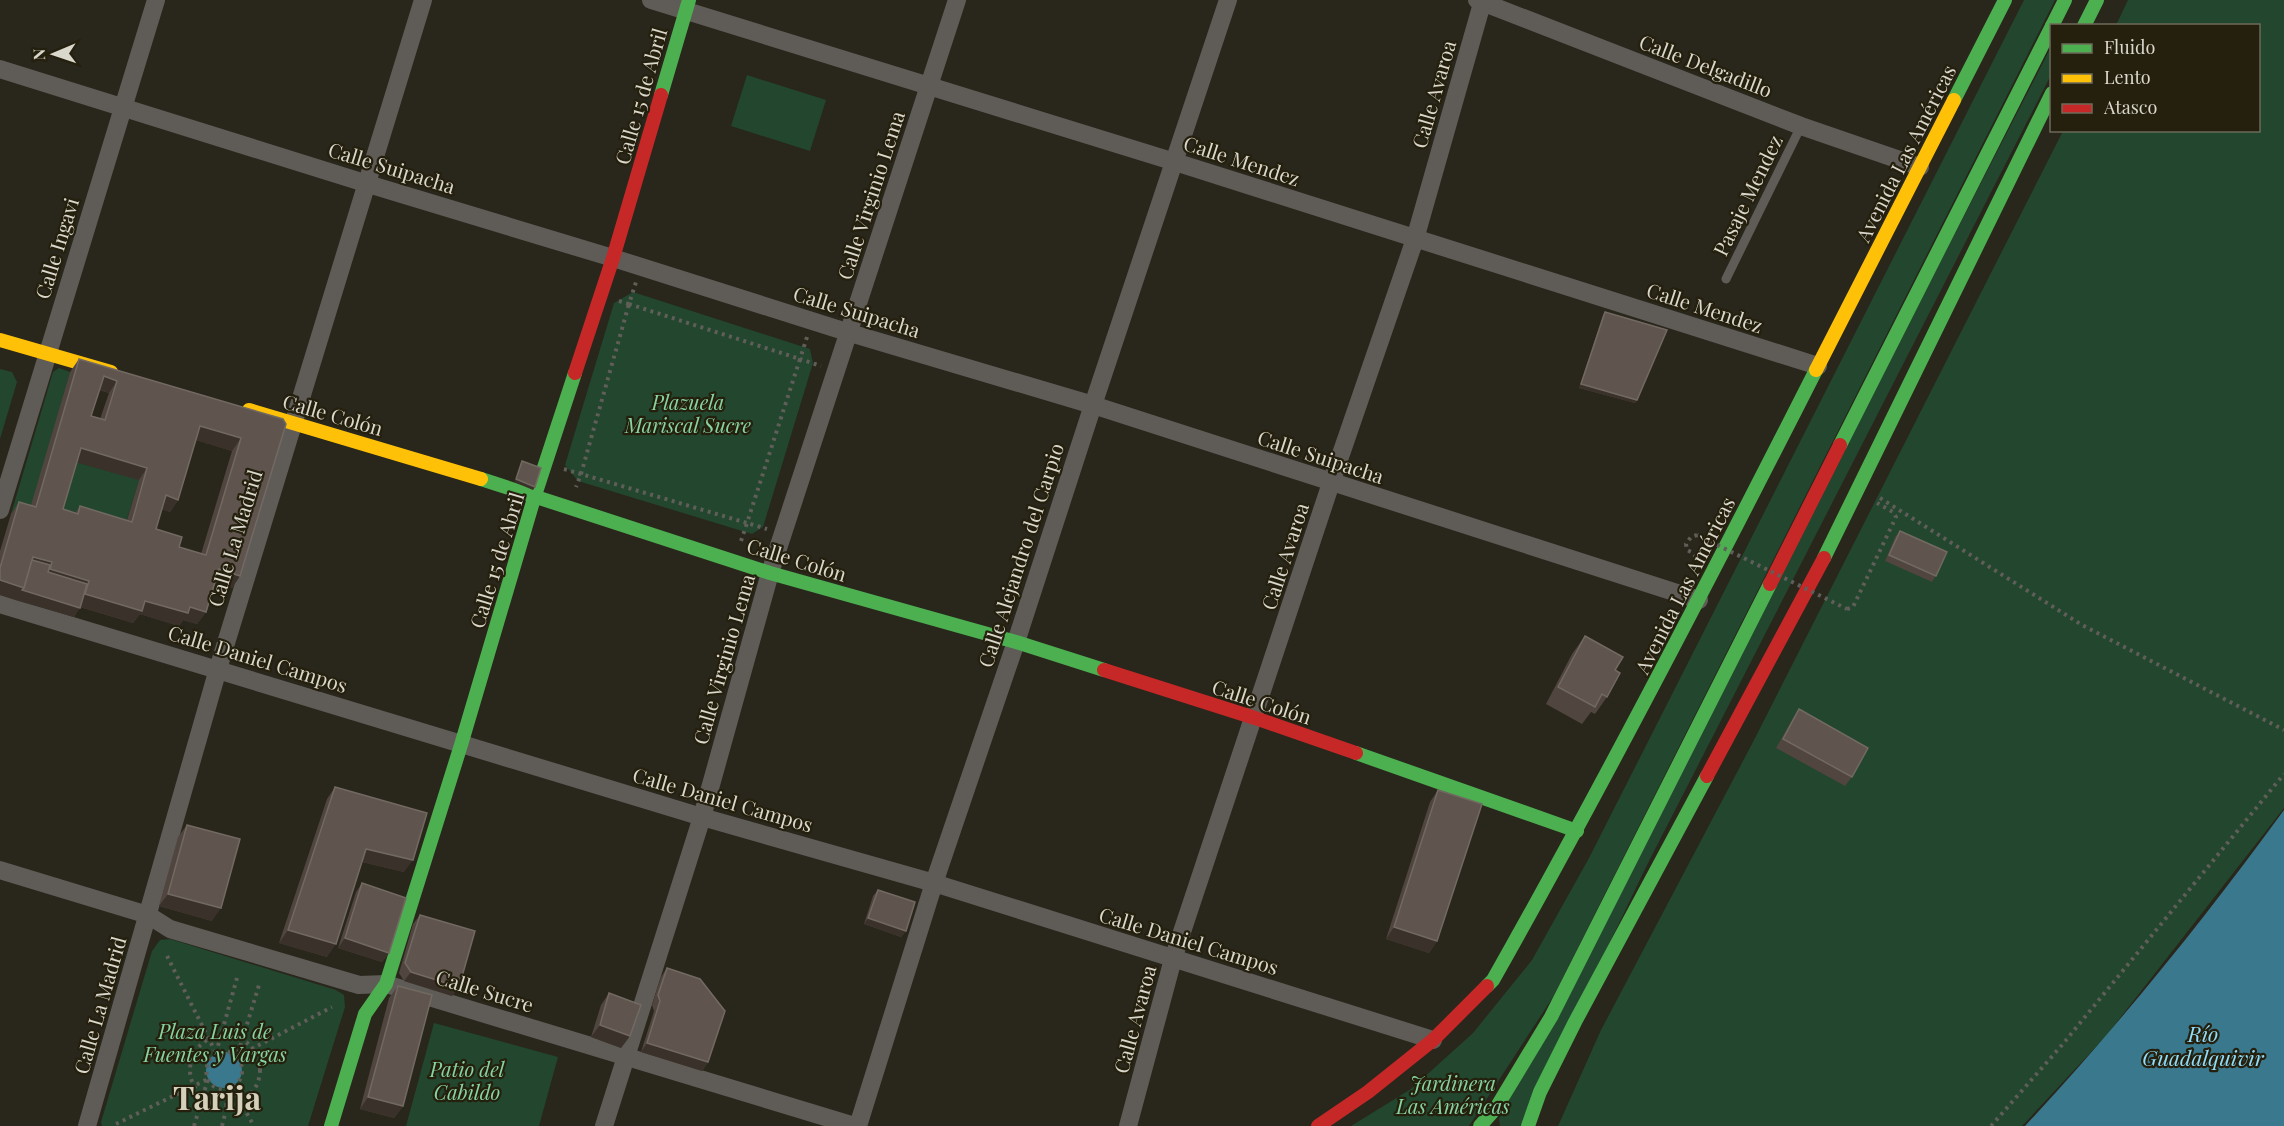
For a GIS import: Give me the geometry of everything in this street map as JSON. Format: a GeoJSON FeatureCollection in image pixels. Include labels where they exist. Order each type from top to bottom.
{"type":"FeatureCollection","features":[{"type":"Feature","properties":{"kind":"main road","name":"Avenida Las Américas"},"geometry":{"type":"LineString","coordinates":[[1318,1126],[1368,1092],[1433,1040],[1493,980],[1577,831],[1699,600],[2005,0]]}},
{"type":"Feature","properties":{"kind":"main road"},"geometry":{"type":"LineString","coordinates":[[2053,24],[2065,0]]}},
{"type":"Feature","properties":{"kind":"main road"},"geometry":{"type":"LineString","coordinates":[[2085,24],[2097,0]]}},
{"type":"Feature","properties":{"kind":"main road","name":"Calle 15 de Abril"},"geometry":{"type":"LineString","coordinates":[[331,1126],[365,1014],[386,984],[461,745],[535,495],[613,258],[687,5]]}},
{"type":"Feature","properties":{"kind":"main road"},"geometry":{"type":"LineString","coordinates":[[1486,1123],[1551,1017],[2050,30]]}},
{"type":"Feature","properties":{"kind":"main road"},"geometry":{"type":"LineString","coordinates":[[1528,1126],[1540,1092],[1575,1022],[1840,529],[2050,97]]}},
{"type":"Feature","properties":{"kind":"main road"},"geometry":{"type":"LineString","coordinates":[[0,340],[125,376]]}},
{"type":"Feature","properties":{"kind":"main road","name":"Calle Colón"},"geometry":{"type":"LineString","coordinates":[[237,407],[535,495],[770,573],[1016,642],[1255,718],[1577,831]]}},
{"type":"Feature","properties":{"kind":"street","name":"Calle Ingavi"},"geometry":{"type":"LineString","coordinates":[[0,510],[156,0]]}},
{"type":"Feature","properties":{"kind":"street","name":"Calle La Madrid"},"geometry":{"type":"LineString","coordinates":[[87,1126],[218,669],[423,0]]}},
{"type":"Feature","properties":{"kind":"street","name":"Calle Mendez"},"geometry":{"type":"LineString","coordinates":[[651,0],[687,5],[929,86],[1818,366]]}},
{"type":"Feature","properties":{"kind":"street","name":"Calle Virginio Lema"},"geometry":{"type":"LineString","coordinates":[[604,1126],[702,817],[770,573],[957,0]]}},
{"type":"Feature","properties":{"kind":"street","name":"Calle Alejandro del Carpio"},"geometry":{"type":"LineString","coordinates":[[856,1126],[934,883],[1228,0]]}},
{"type":"Feature","properties":{"kind":"street","name":"Calle Delgadillo"},"geometry":{"type":"LineString","coordinates":[[1481,1],[1801,126],[1920,167]]}},
{"type":"Feature","properties":{"kind":"street","name":"Calle Avaroa"},"geometry":{"type":"LineString","coordinates":[[1128,1126],[1173,959],[1255,718],[1331,483],[1415,239],[1481,1]]}},
{"type":"Feature","properties":{"kind":"street","name":"Calle Suipacha"},"geometry":{"type":"LineString","coordinates":[[0,69],[850,333],[1093,405],[1699,600]]}},
{"type":"Feature","properties":{"kind":"street","name":"Calle Daniel Campos"},"geometry":{"type":"LineString","coordinates":[[0,603],[461,745],[934,883],[1433,1040]]}},
{"type":"Feature","properties":{"kind":"street","name":"Calle Sucre"},"geometry":{"type":"LineString","coordinates":[[0,870],[148,915],[170,929],[193,936],[359,985],[386,984],[856,1126]]}},
{"type":"Feature","properties":{"kind":"lane","name":"Pasaje Mendez"},"geometry":{"type":"LineString","coordinates":[[1726,279],[1801,126]]}},
{"type":"Feature","properties":{"kind":"path"},"geometry":{"type":"LineString","coordinates":[[570,506],[629,304],[836,371]]}},
{"type":"Feature","properties":{"kind":"path"},"geometry":{"type":"LineString","coordinates":[[734,561],[813,321]]}},
{"type":"Feature","properties":{"kind":"path"},"geometry":{"type":"LineString","coordinates":[[546,463],[783,533]]}},
{"type":"Feature","properties":{"kind":"path"},"geometry":{"type":"LineString","coordinates":[[1874,494],[2082,625],[2284,730]]}},
{"type":"Feature","properties":{"kind":"path"},"geometry":{"type":"LineString","coordinates":[[1698,561],[1694,553],[1687,550],[1686,544],[1691,537],[1697,535],[1847,609],[1853,608],[1896,517],[1893,512],[1872,500]]}},
{"type":"Feature","properties":{"kind":"path"},"geometry":{"type":"LineString","coordinates":[[1991,1126],[2062,1045],[2284,774]]}},
{"type":"Feature","properties":{"kind":"path"},"geometry":{"type":"LineString","coordinates":[[167,956],[216,1053]]}},
{"type":"Feature","properties":{"kind":"path"},"geometry":{"type":"LineString","coordinates":[[216,1053],[237,978]]}},
{"type":"Feature","properties":{"kind":"path"},"geometry":{"type":"LineString","coordinates":[[237,1057],[259,985]]}},
{"type":"Feature","properties":{"kind":"path"},"geometry":{"type":"LineString","coordinates":[[237,1057],[332,1007]]}},
{"type":"Feature","properties":{"kind":"path"},"geometry":{"type":"LineString","coordinates":[[220,1035],[243,1040],[252,1049],[259,1068],[255,1088],[240,1101],[227,1105],[210,1102],[202,1097],[193,1086],[190,1075],[193,1054],[208,1039],[220,1035]]}},
{"type":"Feature","properties":{"kind":"path"},"geometry":{"type":"LineString","coordinates":[[194,1126],[208,1078],[206,1067],[216,1053],[227,1052],[237,1057],[243,1067],[241,1079],[232,1087],[222,1126]]}},
{"type":"Feature","properties":{"kind":"path"},"geometry":{"type":"LineString","coordinates":[[116,1124],[208,1078]]}},
{"type":"Feature","properties":{"kind":"path"},"geometry":{"type":"LineString","coordinates":[[208,1078],[216,1087],[232,1087]]}},
{"type":"Feature","properties":{"kind":"path"},"geometry":{"type":"LineString","coordinates":[[232,1087],[254,1126]]}},
{"type":"Feature","properties":{"kind":"green space","name":"Jardinera Las Américas"},"geometry":{"type":"Polygon","coordinates":[[[2024,0],[2055,0],[1553,997],[1469,1126],[1351,1126],[1411,1089],[1473,1033],[1532,960],[1589,858],[2024,0]]]}},
{"type":"Feature","properties":{"kind":"green space"},"geometry":{"type":"Polygon","coordinates":[[[2128,0],[2284,0],[2284,808],[2106,1036],[2022,1126],[1558,1126],[1601,1030],[1753,742],[2062,132],[2260,132],[2260,24],[2116,24],[2128,0]]]}},
{"type":"Feature","properties":{"kind":"green space","name":"Jardinera Las Américas"},"geometry":{"type":"Polygon","coordinates":[[[2050,49],[2050,77],[1646,867],[1522,1126],[1500,1126],[1499,1119],[2050,49]]]}},
{"type":"Feature","properties":{"kind":"green space"},"geometry":{"type":"Polygon","coordinates":[[[747,75],[826,100],[810,151],[731,126],[747,75]]]}},
{"type":"Feature","properties":{"kind":"green space","name":"Plazuela Mariscal Sucre"},"geometry":{"type":"Polygon","coordinates":[[[633,292],[810,349],[813,363],[763,527],[752,534],[578,481],[565,465],[614,303],[633,292]]]}},
{"type":"Feature","properties":{"kind":"green space"},"geometry":{"type":"Polygon","coordinates":[[[59,368],[70,372],[28,519],[11,514],[53,372],[59,368]]]}},
{"type":"Feature","properties":{"kind":"green space"},"geometry":{"type":"Polygon","coordinates":[[[0,369],[12,372],[17,382],[0,439],[0,369]]]}},
{"type":"Feature","properties":{"kind":"green space"},"geometry":{"type":"Polygon","coordinates":[[[72,461],[139,480],[124,529],[58,508],[72,461]]]}},
{"type":"Feature","properties":{"kind":"green space","name":"Plaza Luis de Fuentes y Vargas"},"geometry":{"type":"Polygon","coordinates":[[[170,939],[336,990],[344,995],[345,1007],[308,1126],[102,1126],[101,1122],[152,951],[160,940],[170,939]]]}},
{"type":"Feature","properties":{"kind":"green space","name":"Patio del Cabildo"},"geometry":{"type":"Polygon","coordinates":[[[434,1023],[558,1057],[539,1126],[406,1126],[434,1023]]]}},
{"type":"Feature","properties":{"kind":"water","name":"Río Guadalquivir"},"geometry":{"type":"Polygon","coordinates":[[[2284,810],[2284,1126],[2025,1126],[2159,972],[2284,810]]]}},
{"type":"Feature","properties":{"kind":"water"},"geometry":{"type":"Polygon","coordinates":[[[224,1052],[237,1057],[242,1070],[237,1083],[224,1088],[211,1083],[206,1070],[211,1057],[224,1052]]]}},
{"type":"Feature","properties":{"kind":"building"},"geometry":{"type":"Polygon","coordinates":[[[1605,312],[1667,330],[1637,400],[1581,384],[1605,312]]]}},
{"type":"Feature","properties":{"kind":"building"},"geometry":{"type":"Polygon","coordinates":[[[79,359],[283,419],[286,424],[240,576],[219,569],[206,612],[190,607],[188,613],[145,601],[142,611],[85,594],[89,581],[50,569],[52,562],[33,557],[24,588],[0,580],[0,568],[19,502],[36,507],[79,359]],[[104,376],[91,416],[105,420],[117,381],[104,376]],[[200,426],[178,500],[166,495],[156,529],[182,537],[179,547],[206,555],[241,438],[200,426]],[[81,448],[63,509],[78,514],[80,506],[132,522],[147,468],[81,448]]]}},
{"type":"Feature","properties":{"kind":"building"},"geometry":{"type":"Polygon","coordinates":[[[522,461],[541,468],[535,487],[516,479],[522,461]]]}},
{"type":"Feature","properties":{"kind":"building"},"geometry":{"type":"Polygon","coordinates":[[[1900,531],[1947,552],[1936,576],[1889,555],[1900,531]]]}},
{"type":"Feature","properties":{"kind":"building"},"geometry":{"type":"Polygon","coordinates":[[[32,560],[50,565],[48,572],[87,584],[80,608],[22,590],[32,560]]]}},
{"type":"Feature","properties":{"kind":"building"},"geometry":{"type":"Polygon","coordinates":[[[1585,636],[1623,657],[1615,670],[1620,673],[1607,697],[1602,694],[1595,707],[1558,687],[1585,636]]]}},
{"type":"Feature","properties":{"kind":"building"},"geometry":{"type":"Polygon","coordinates":[[[1799,709],[1868,748],[1852,777],[1783,739],[1799,709]]]}},
{"type":"Feature","properties":{"kind":"building"},"geometry":{"type":"Polygon","coordinates":[[[335,787],[427,813],[413,860],[366,849],[336,944],[288,930],[335,787]]]}},
{"type":"Feature","properties":{"kind":"building"},"geometry":{"type":"Polygon","coordinates":[[[1438,790],[1482,804],[1437,941],[1394,927],[1438,790]]]}},
{"type":"Feature","properties":{"kind":"building"},"geometry":{"type":"Polygon","coordinates":[[[187,825],[240,839],[221,908],[168,894],[187,825]]]}},
{"type":"Feature","properties":{"kind":"building"},"geometry":{"type":"Polygon","coordinates":[[[362,883],[406,898],[389,953],[345,938],[362,883]]]}},
{"type":"Feature","properties":{"kind":"building"},"geometry":{"type":"Polygon","coordinates":[[[878,890],[915,902],[906,931],[868,918],[878,890]]]}},
{"type":"Feature","properties":{"kind":"building"},"geometry":{"type":"Polygon","coordinates":[[[420,915],[475,931],[459,987],[411,972],[405,963],[420,915]]]}},
{"type":"Feature","properties":{"kind":"building"},"geometry":{"type":"Polygon","coordinates":[[[667,968],[700,979],[725,1011],[708,1062],[647,1043],[667,968]]]}},
{"type":"Feature","properties":{"kind":"building"},"geometry":{"type":"Polygon","coordinates":[[[398,986],[432,995],[403,1106],[368,1097],[398,986]]]}},
{"type":"Feature","properties":{"kind":"building"},"geometry":{"type":"Polygon","coordinates":[[[609,993],[641,1005],[630,1036],[600,1025],[609,993]]]}},
{"type":"Feature","properties":{"kind":"traffic: fast"},"geometry":{"type":"LineString","coordinates":[[661,95],[689,0]]}},
{"type":"Feature","properties":{"kind":"traffic: fast"},"geometry":{"type":"LineString","coordinates":[[1954,100],[2005,0]]}},
{"type":"Feature","properties":{"kind":"traffic: fast"},"geometry":{"type":"LineString","coordinates":[[2053,24],[2065,0]]}},
{"type":"Feature","properties":{"kind":"traffic: fast"},"geometry":{"type":"LineString","coordinates":[[2085,24],[2097,0]]}},
{"type":"Feature","properties":{"kind":"traffic: fast"},"geometry":{"type":"LineString","coordinates":[[1840,445],[2050,30]]}},
{"type":"Feature","properties":{"kind":"traffic: fast"},"geometry":{"type":"LineString","coordinates":[[1824,558],[2050,97]]}},
{"type":"Feature","properties":{"kind":"traffic: fast"},"geometry":{"type":"LineString","coordinates":[[1487,986],[1493,980],[1535,905],[1617,753],[1816,370]]}},
{"type":"Feature","properties":{"kind":"traffic: fast"},"geometry":{"type":"LineString","coordinates":[[331,1126],[365,1014],[386,984],[461,745],[535,495],[575,373]]}},
{"type":"Feature","properties":{"kind":"traffic: fast"},"geometry":{"type":"LineString","coordinates":[[481,479],[770,573],[1016,642],[1104,670]]}},
{"type":"Feature","properties":{"kind":"traffic: fast"},"geometry":{"type":"LineString","coordinates":[[1480,1126],[1496,1108],[1551,1017],[1770,584]]}},
{"type":"Feature","properties":{"kind":"traffic: fast"},"geometry":{"type":"LineString","coordinates":[[1356,753],[1577,831]]}},
{"type":"Feature","properties":{"kind":"traffic: fast"},"geometry":{"type":"LineString","coordinates":[[1528,1126],[1540,1092],[1575,1022],[1707,776]]}},
{"type":"Feature","properties":{"kind":"traffic: slow"},"geometry":{"type":"LineString","coordinates":[[1816,370],[1954,100]]}},
{"type":"Feature","properties":{"kind":"traffic: slow"},"geometry":{"type":"LineString","coordinates":[[0,340],[111,372]]}},
{"type":"Feature","properties":{"kind":"traffic: slow"},"geometry":{"type":"LineString","coordinates":[[249,410],[481,479]]}},
{"type":"Feature","properties":{"kind":"traffic: jam"},"geometry":{"type":"LineString","coordinates":[[575,373],[613,258],[661,95]]}},
{"type":"Feature","properties":{"kind":"traffic: jam"},"geometry":{"type":"LineString","coordinates":[[1770,584],[1840,445]]}},
{"type":"Feature","properties":{"kind":"traffic: jam"},"geometry":{"type":"LineString","coordinates":[[1707,776],[1824,558]]}},
{"type":"Feature","properties":{"kind":"traffic: jam"},"geometry":{"type":"LineString","coordinates":[[1104,670],[1356,753]]}},
{"type":"Feature","properties":{"kind":"traffic: jam"},"geometry":{"type":"LineString","coordinates":[[1318,1126],[1368,1092],[1433,1040],[1487,986]]}},
{"type":"Feature","properties":{"kind":"district","name":"Tarija"},"geometry":{"type":"Point","coordinates":[217,1096]}}]}
